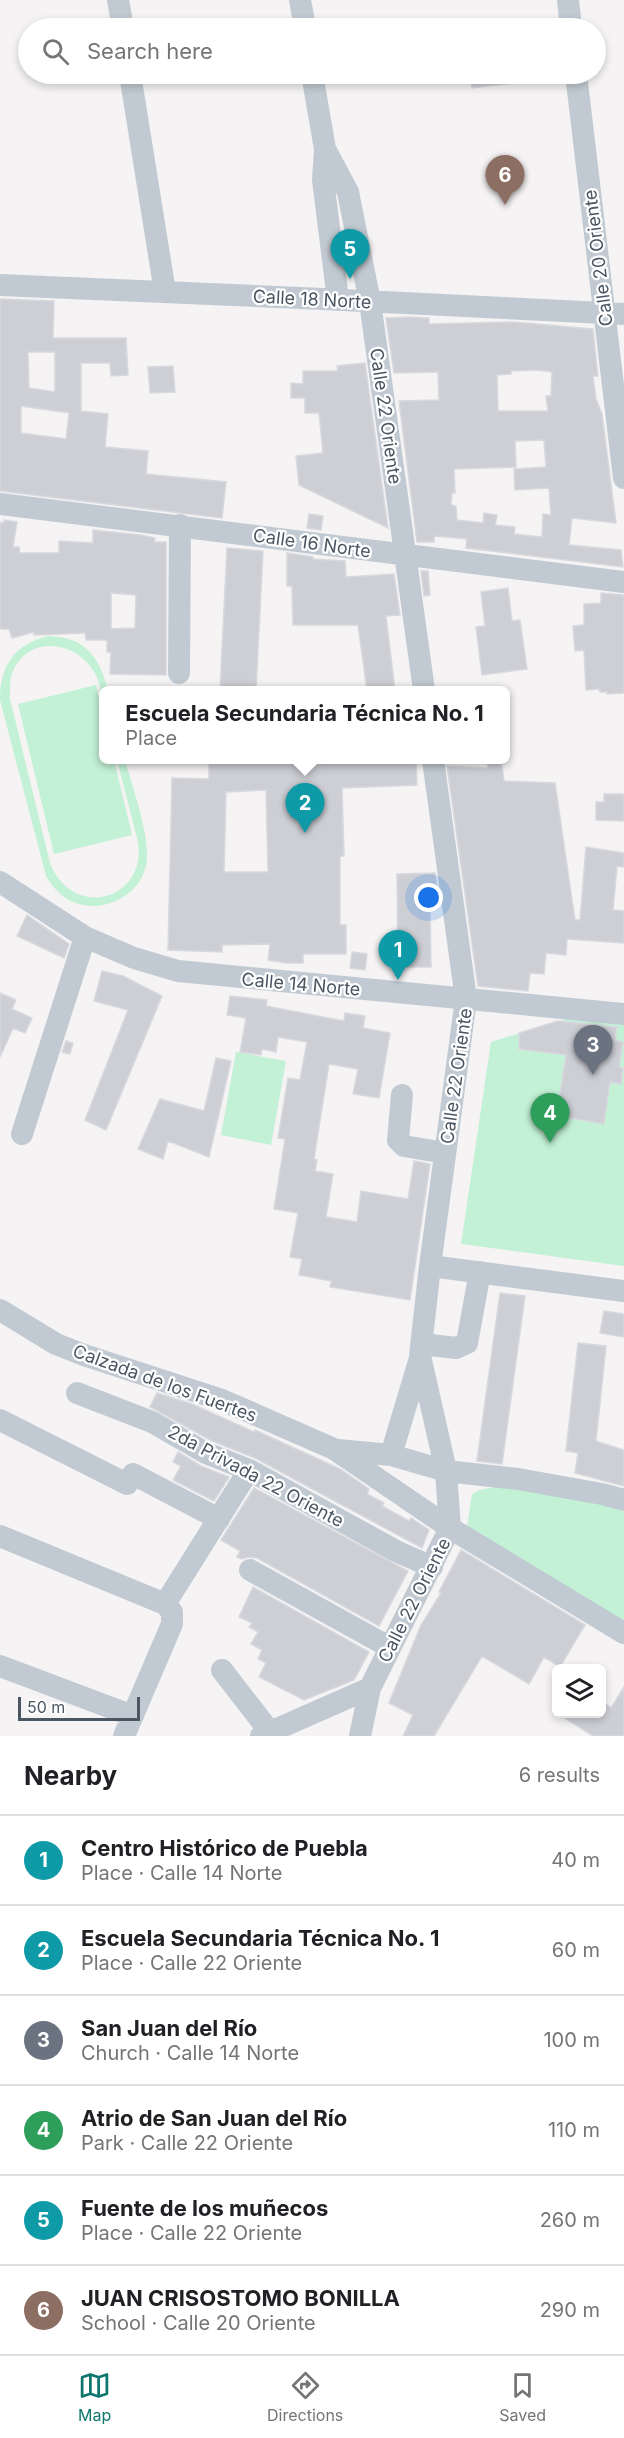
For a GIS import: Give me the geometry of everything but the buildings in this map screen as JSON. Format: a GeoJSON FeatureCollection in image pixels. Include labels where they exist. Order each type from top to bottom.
{"type":"FeatureCollection","features":[{"type":"Feature","properties":{"kind":"street"},"geometry":{"type":"LineString","coordinates":[[118,0],[121,18]]}},
{"type":"Feature","properties":{"kind":"street"},"geometry":{"type":"LineString","coordinates":[[300,0],[303,18]]}},
{"type":"Feature","properties":{"kind":"street"},"geometry":{"type":"LineString","coordinates":[[568,0],[570,18]]}},
{"type":"Feature","properties":{"kind":"street"},"geometry":{"type":"LineString","coordinates":[[132,84],[165,292]]}},
{"type":"Feature","properties":{"kind":"street","name":"Calle 22 Oriente"},"geometry":{"type":"LineString","coordinates":[[314,84],[325,149],[323,180],[338,300]]}},
{"type":"Feature","properties":{"kind":"street","name":"Calle 20 Oriente"},"geometry":{"type":"LineString","coordinates":[[578,84],[614,314],[624,478]]}},
{"type":"Feature","properties":{"kind":"street","name":"Calle 22 Oriente"},"geometry":{"type":"LineString","coordinates":[[325,149],[348,192],[370,302],[423,686]]}},
{"type":"Feature","properties":{"kind":"street","name":"Calle 18 Norte"},"geometry":{"type":"LineString","coordinates":[[0,285],[614,314]]}},
{"type":"Feature","properties":{"kind":"street","name":"Calle 16 Norte"},"geometry":{"type":"LineString","coordinates":[[0,504],[624,582]]}},
{"type":"Feature","properties":{"kind":"street"},"geometry":{"type":"LineString","coordinates":[[178,673],[180,525]]}},
{"type":"Feature","properties":{"kind":"street","name":"Calle 22 Oriente"},"geometry":{"type":"LineString","coordinates":[[391,1455],[421,1350],[466,999],[434,764]]}},
{"type":"Feature","properties":{"kind":"street","name":"Calle 14 Norte"},"geometry":{"type":"LineString","coordinates":[[0,882],[85,937],[134,958],[178,971],[562,1006],[624,1014]]}},
{"type":"Feature","properties":{"kind":"street"},"geometry":{"type":"LineString","coordinates":[[22,1134],[85,937]]}},
{"type":"Feature","properties":{"kind":"street"},"geometry":{"type":"LineString","coordinates":[[402,1095],[398,1140],[404,1146],[445,1153]]}},
{"type":"Feature","properties":{"kind":"street"},"geometry":{"type":"LineString","coordinates":[[430,1266],[624,1291]]}},
{"type":"Feature","properties":{"kind":"street"},"geometry":{"type":"LineString","coordinates":[[421,1350],[456,1348],[467,1343],[480,1272]]}},
{"type":"Feature","properties":{"kind":"street","name":"Calzada de los Fuertes"},"geometry":{"type":"LineString","coordinates":[[0,1311],[56,1344],[222,1400],[334,1449],[450,1528],[624,1633]]}},
{"type":"Feature","properties":{"kind":"street","name":"Calle 22 Oriente"},"geometry":{"type":"LineString","coordinates":[[360,1736],[370,1688],[450,1528],[446,1471],[421,1350]]}},
{"type":"Feature","properties":{"kind":"street","name":"2da Privada 22 Oriente"},"geometry":{"type":"LineString","coordinates":[[77,1393],[152,1422],[206,1453],[249,1470],[396,1551],[432,1567]]}},
{"type":"Feature","properties":{"kind":"street"},"geometry":{"type":"LineString","coordinates":[[0,1420],[127,1484],[133,1474],[219,1519]]}},
{"type":"Feature","properties":{"kind":"street","name":"Calzada de los Fuertes"},"geometry":{"type":"LineString","coordinates":[[334,1449],[391,1455],[446,1471],[518,1479],[624,1500]]}},
{"type":"Feature","properties":{"kind":"street"},"geometry":{"type":"LineString","coordinates":[[0,1666],[128,1726],[172,1624],[169,1608],[249,1470]]}},
{"type":"Feature","properties":{"kind":"street"},"geometry":{"type":"LineString","coordinates":[[0,1536],[169,1608]]}},
{"type":"Feature","properties":{"kind":"street"},"geometry":{"type":"LineString","coordinates":[[250,1570],[389,1647]]}},
{"type":"Feature","properties":{"kind":"street"},"geometry":{"type":"LineString","coordinates":[[222,1670],[266,1734],[370,1688]]}},
{"type":"Feature","properties":{"kind":"green space"},"geometry":{"type":"Polygon","coordinates":[[[48,636],[61,637],[81,645],[95,658],[107,686],[100,686],[93,670],[85,660],[64,648],[52,646],[40,647],[20,659],[12,674],[10,699],[50,863],[61,881],[75,892],[90,897],[106,896],[120,889],[131,878],[138,862],[138,842],[118,764],[126,764],[143,823],[147,848],[144,872],[138,884],[128,894],[103,905],[90,906],[64,897],[46,876],[0,700],[6,666],[18,651],[48,636]]]}},
{"type":"Feature","properties":{"kind":"green space"},"geometry":{"type":"Polygon","coordinates":[[[96,685],[99,698],[99,764],[115,764],[132,835],[54,854],[18,704],[96,685]]]}},
{"type":"Feature","properties":{"kind":"green space"},"geometry":{"type":"Polygon","coordinates":[[[568,1018],[624,1025],[624,1266],[461,1244],[491,1042],[568,1018]]]}},
{"type":"Feature","properties":{"kind":"green space"},"geometry":{"type":"Polygon","coordinates":[[[236,1052],[286,1061],[271,1145],[221,1135],[236,1052]]]}},
{"type":"Feature","properties":{"kind":"green space"},"geometry":{"type":"Polygon","coordinates":[[[504,1485],[624,1509],[624,1627],[467,1527],[472,1494],[479,1490],[504,1485]]]}},
{"type":"Feature","properties":{"kind":"place","name":"JUAN CRISOSTOMO BONILLA"},"geometry":{"type":"Point","coordinates":[505,205]}},
{"type":"Feature","properties":{"kind":"place","name":"Fuente de los muñecos"},"geometry":{"type":"Point","coordinates":[350,279]}},
{"type":"Feature","properties":{"kind":"place","name":"Escuela Secundaria Técnica No. 1"},"geometry":{"type":"Point","coordinates":[305,833]}},
{"type":"Feature","properties":{"kind":"place","name":"Centro Histórico de Puebla"},"geometry":{"type":"Point","coordinates":[398,980]}},
{"type":"Feature","properties":{"kind":"place","name":"San Juan del Río"},"geometry":{"type":"Point","coordinates":[593,1075]}},
{"type":"Feature","properties":{"kind":"place","name":"Atrio de San Juan del Río"},"geometry":{"type":"Point","coordinates":[550,1143]}}]}
